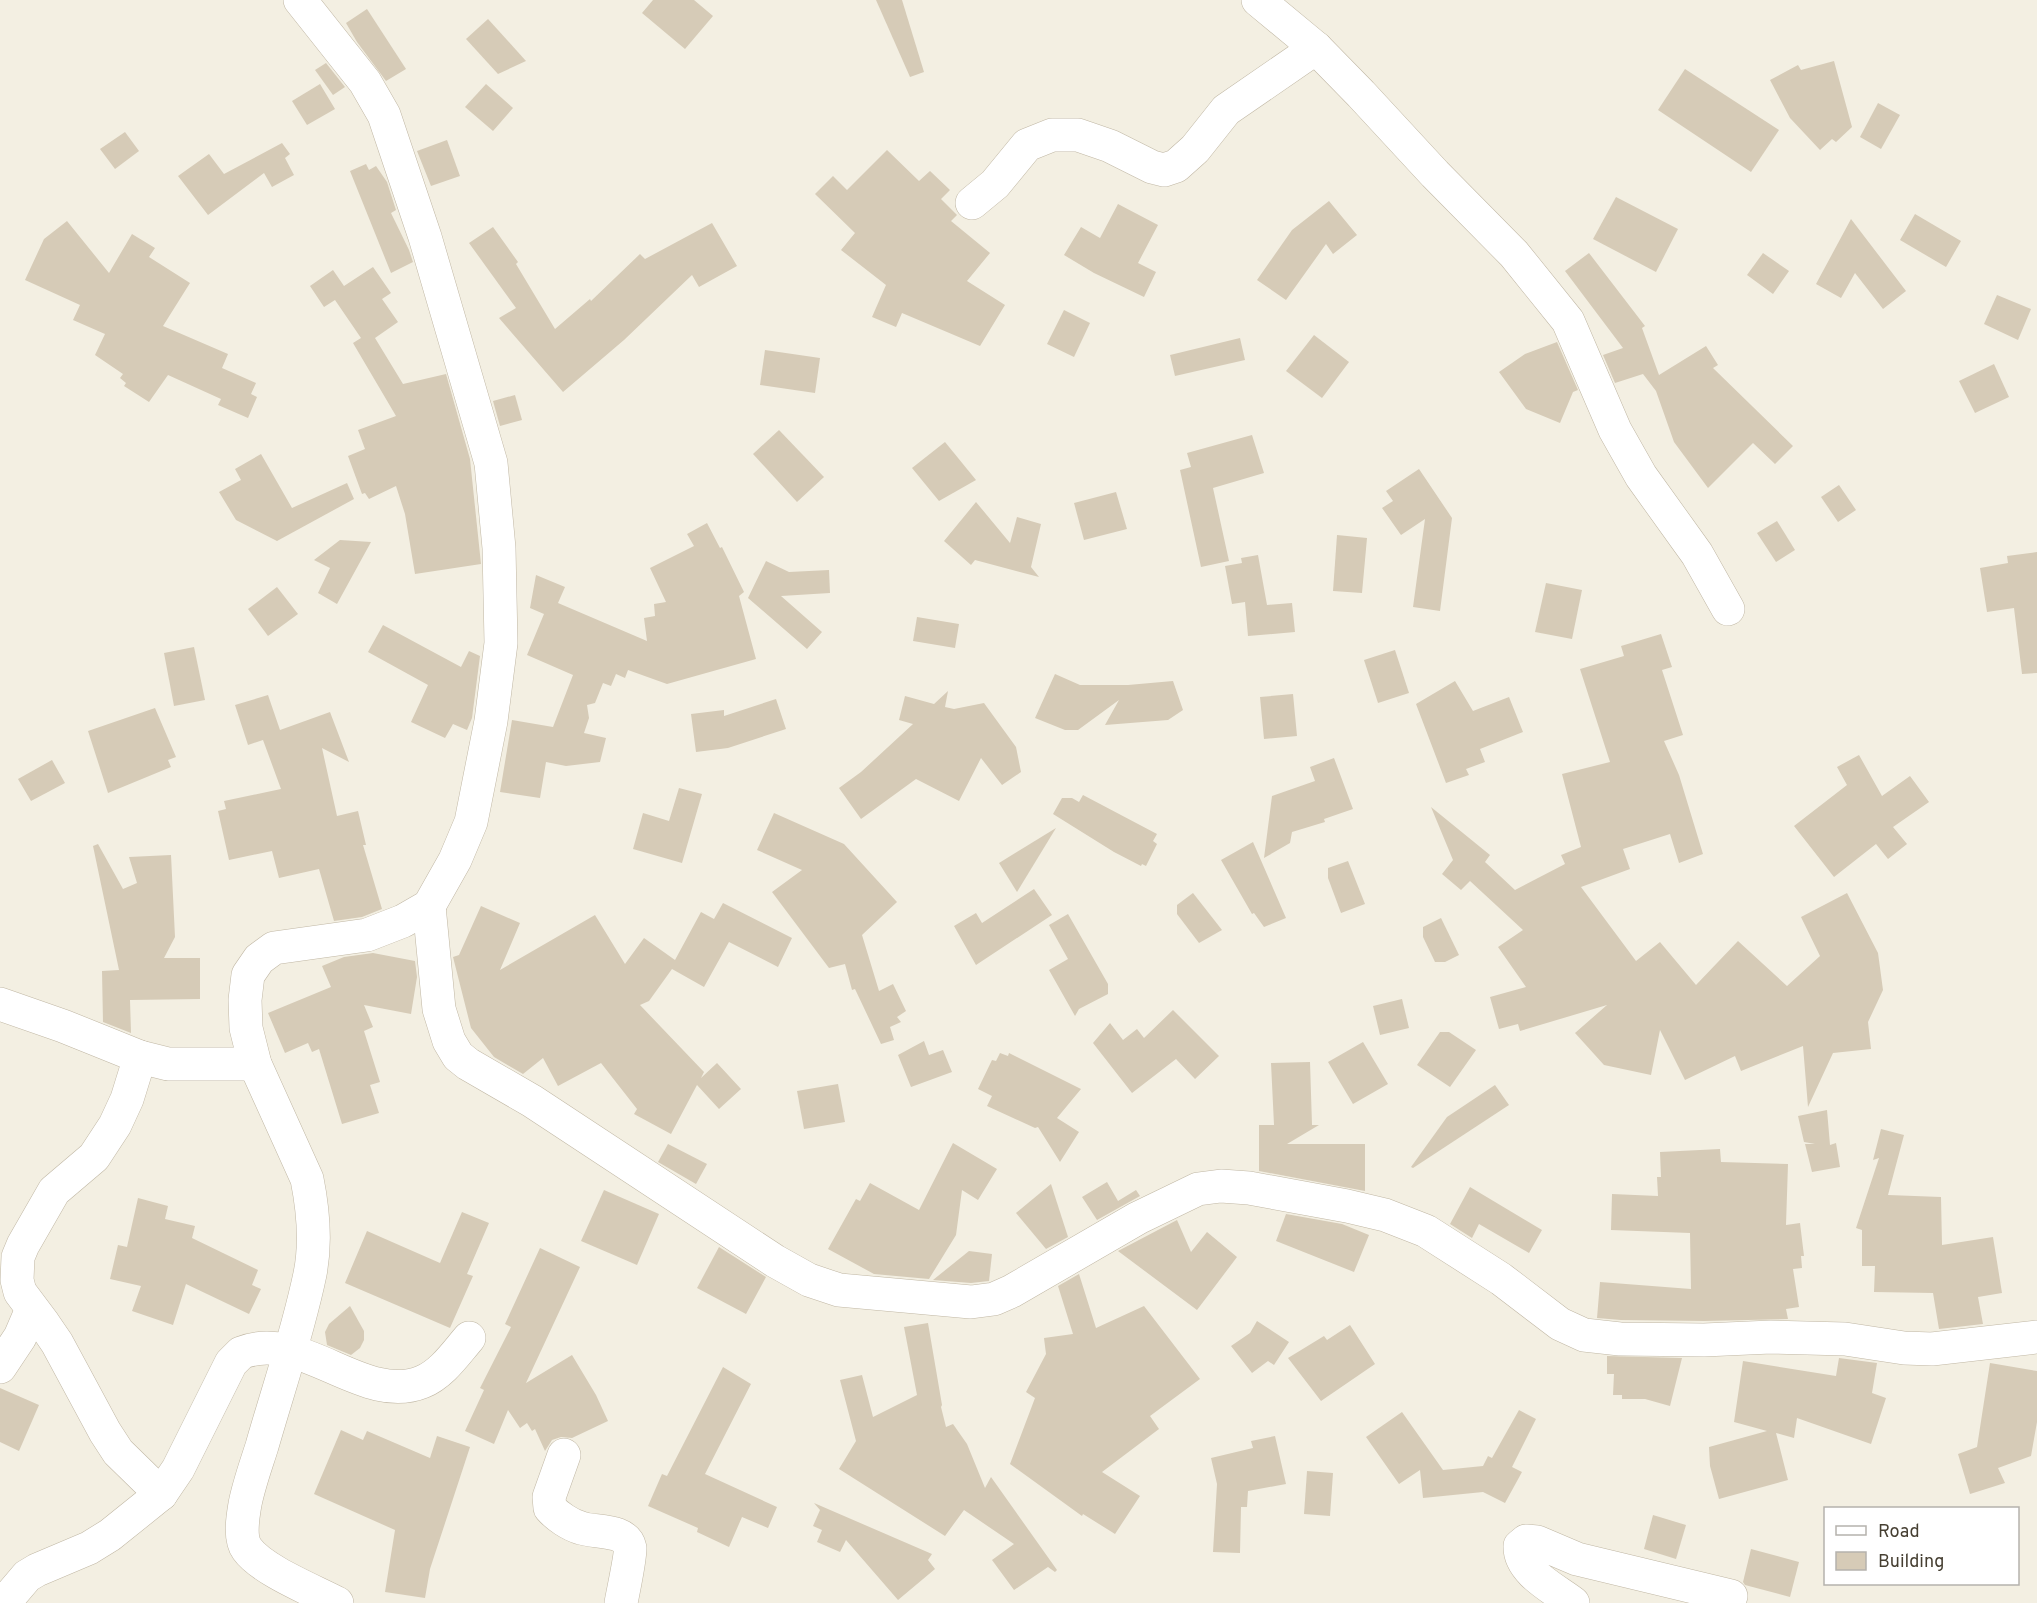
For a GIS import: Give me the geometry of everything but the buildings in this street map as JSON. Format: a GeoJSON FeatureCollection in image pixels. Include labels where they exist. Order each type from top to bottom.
{"type":"FeatureCollection","features":[{"type":"Feature","properties":{"kind":"street"},"geometry":{"type":"LineString","coordinates":[[300,0],[365,82],[384,115],[425,237],[491,463],[499,548],[501,643],[491,721],[471,822],[455,860],[429,906],[403,921],[374,932],[345,939],[274,948],[259,959],[248,975],[245,1000],[246,1028],[255,1064],[302,1166],[310,1195],[314,1246],[310,1274],[290,1351],[245,1504],[244,1541],[247,1549],[273,1569],[337,1603]]}},
{"type":"Feature","properties":{"kind":"street"},"geometry":{"type":"LineString","coordinates":[[1258,0],[1316,48],[1514,254],[1568,321],[1615,430],[1641,476],[1697,554],[1728,609]]}},
{"type":"Feature","properties":{"kind":"street"},"geometry":{"type":"LineString","coordinates":[[972,203],[995,184],[1026,145],[1052,135],[1078,135],[1110,146],[1164,170],[1176,166],[1195,149],[1226,111],[1316,48]]}},
{"type":"Feature","properties":{"kind":"street"},"geometry":{"type":"LineString","coordinates":[[429,906],[439,1009],[449,1041],[458,1056],[532,1101],[775,1261],[809,1280],[839,1290],[971,1302],[994,1299],[1012,1291],[1138,1218],[1198,1189],[1221,1186],[1249,1188],[1347,1206],[1385,1215],[1425,1231],[1501,1279],[1560,1324],[1584,1335],[1620,1339],[1704,1340],[1771,1337],[1845,1339],[1904,1348],[1932,1349],[2037,1337]]}},
{"type":"Feature","properties":{"kind":"street"},"geometry":{"type":"LineString","coordinates":[[0,1004],[140,1057],[168,1064],[255,1064]]}},
{"type":"Feature","properties":{"kind":"street"},"geometry":{"type":"LineString","coordinates":[[140,1057],[127,1099],[115,1125],[94,1157],[54,1191],[20,1252],[17,1272],[18,1287],[65,1358],[105,1432],[118,1452],[161,1494]]}},
{"type":"Feature","properties":{"kind":"street"},"geometry":{"type":"LineString","coordinates":[[0,1367],[20,1337],[32,1309]]}},
{"type":"Feature","properties":{"kind":"street"},"geometry":{"type":"LineString","coordinates":[[4,1603],[27,1576],[89,1548],[110,1535],[161,1494],[178,1468],[224,1377],[237,1356],[245,1351],[268,1349],[290,1351],[375,1383],[402,1386],[423,1382],[434,1375],[469,1338]]}},
{"type":"Feature","properties":{"kind":"street"},"geometry":{"type":"LineString","coordinates":[[564,1455],[552,1487],[549,1506],[551,1510],[574,1526],[619,1535],[628,1543],[630,1550],[621,1603]]}},
{"type":"Feature","properties":{"kind":"street"},"geometry":{"type":"LineString","coordinates":[[1573,1603],[1533,1573],[1520,1555],[1520,1546],[1526,1541],[1537,1542],[1577,1559],[1731,1596]]}}]}
